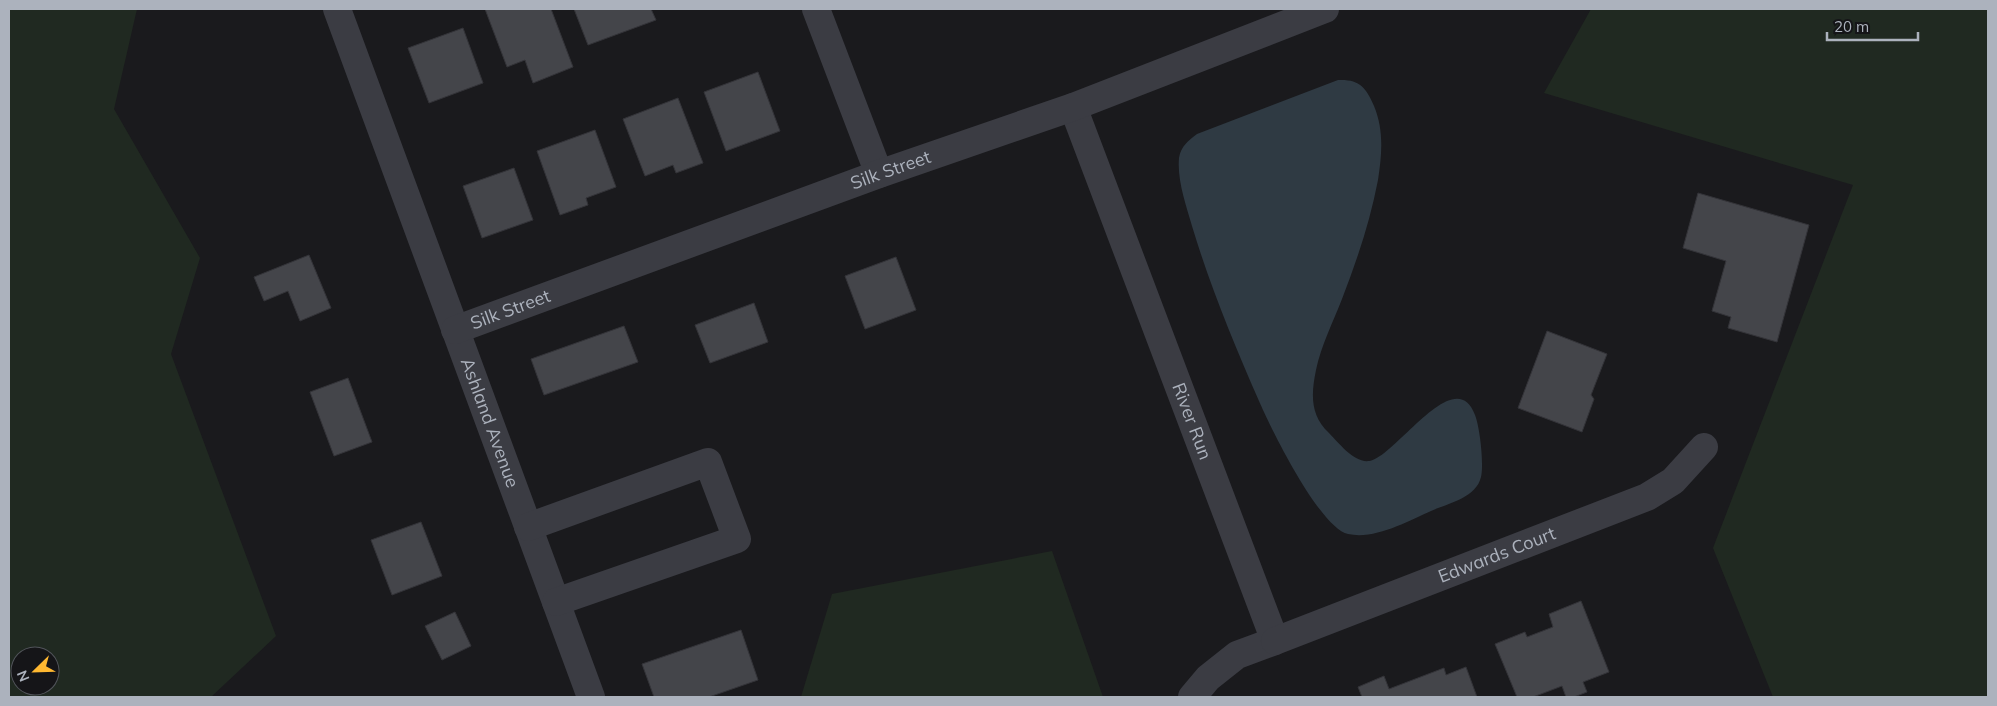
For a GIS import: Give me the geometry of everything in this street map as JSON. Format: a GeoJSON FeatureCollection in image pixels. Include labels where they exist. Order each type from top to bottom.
{"type":"FeatureCollection","features":[{"type":"Feature","properties":{"kind":"street","name":"Ashland Avenue"},"geometry":{"type":"LineString","coordinates":[[337,9],[591,697]]}},
{"type":"Feature","properties":{"kind":"street"},"geometry":{"type":"LineString","coordinates":[[816,9],[879,174]]}},
{"type":"Feature","properties":{"kind":"street","name":"Silk Street"},"geometry":{"type":"LineString","coordinates":[[454,330],[879,174],[1073,107],[1325,9]]}},
{"type":"Feature","properties":{"kind":"street","name":"River Run"},"geometry":{"type":"LineString","coordinates":[[1073,107],[1275,640]]}},
{"type":"Feature","properties":{"kind":"street","name":"Edwards Court"},"geometry":{"type":"LineString","coordinates":[[1275,640],[1647,497],[1673,481],[1704,447]]}},
{"type":"Feature","properties":{"kind":"street"},"geometry":{"type":"LineString","coordinates":[[528,527],[708,462],[737,539],[556,602]]}},
{"type":"Feature","properties":{"kind":"street"},"geometry":{"type":"LineString","coordinates":[[1192,697],[1208,678],[1237,655],[1275,640]]}},
{"type":"Feature","properties":{"kind":"shaded area"},"geometry":{"type":"Polygon","coordinates":[[[9,9],[137,9],[114,109],[200,258],[171,354],[276,636],[211,697],[9,697],[9,9]]]}},
{"type":"Feature","properties":{"kind":"shaded area"},"geometry":{"type":"Polygon","coordinates":[[[1591,9],[1988,9],[1988,697],[1773,697],[1713,548],[1853,185],[1544,93],[1591,9]]]}},
{"type":"Feature","properties":{"kind":"shaded area"},"geometry":{"type":"Polygon","coordinates":[[[1338,80],[1357,83],[1365,89],[1377,115],[1381,133],[1381,151],[1375,196],[1363,241],[1318,361],[1313,396],[1318,419],[1347,452],[1358,459],[1369,461],[1380,456],[1439,405],[1454,399],[1466,401],[1477,421],[1482,455],[1481,477],[1474,490],[1468,495],[1380,532],[1358,535],[1348,534],[1337,528],[1324,515],[1285,454],[1265,415],[1215,293],[1199,248],[1185,201],[1179,166],[1181,150],[1197,134],[1338,80]]]}},
{"type":"Feature","properties":{"kind":"shaded area"},"geometry":{"type":"Polygon","coordinates":[[[1052,551],[1103,697],[801,697],[832,594],[1052,551]]]}},
{"type":"Feature","properties":{"kind":"building"},"geometry":{"type":"Polygon","coordinates":[[[485,9],[551,9],[573,67],[533,83],[525,60],[507,67],[485,9]]]}},
{"type":"Feature","properties":{"kind":"building"},"geometry":{"type":"Polygon","coordinates":[[[574,9],[651,9],[656,20],[588,45],[574,9]]]}},
{"type":"Feature","properties":{"kind":"building"},"geometry":{"type":"Polygon","coordinates":[[[463,28],[483,83],[429,103],[408,48],[463,28]]]}},
{"type":"Feature","properties":{"kind":"building"},"geometry":{"type":"Polygon","coordinates":[[[758,72],[780,131],[726,151],[704,92],[758,72]]]}},
{"type":"Feature","properties":{"kind":"building"},"geometry":{"type":"Polygon","coordinates":[[[678,98],[703,163],[676,173],[673,165],[645,176],[623,119],[678,98]]]}},
{"type":"Feature","properties":{"kind":"building"},"geometry":{"type":"Polygon","coordinates":[[[595,130],[616,187],[586,198],[588,205],[560,215],[537,151],[595,130]]]}},
{"type":"Feature","properties":{"kind":"building"},"geometry":{"type":"Polygon","coordinates":[[[514,168],[533,220],[482,238],[463,186],[514,168]]]}},
{"type":"Feature","properties":{"kind":"building"},"geometry":{"type":"Polygon","coordinates":[[[1698,193],[1809,225],[1777,342],[1728,328],[1731,317],[1712,311],[1726,261],[1683,248],[1698,193]]]}},
{"type":"Feature","properties":{"kind":"building"},"geometry":{"type":"Polygon","coordinates":[[[309,255],[331,308],[300,321],[288,291],[264,301],[254,277],[309,255]]]}},
{"type":"Feature","properties":{"kind":"building"},"geometry":{"type":"Polygon","coordinates":[[[896,257],[916,310],[865,329],[845,276],[896,257]]]}},
{"type":"Feature","properties":{"kind":"building"},"geometry":{"type":"Polygon","coordinates":[[[754,303],[768,342],[710,363],[695,325],[754,303]]]}},
{"type":"Feature","properties":{"kind":"building"},"geometry":{"type":"Polygon","coordinates":[[[624,326],[638,362],[544,395],[531,359],[624,326]]]}},
{"type":"Feature","properties":{"kind":"building"},"geometry":{"type":"Polygon","coordinates":[[[1547,331],[1607,354],[1591,395],[1594,399],[1582,432],[1518,408],[1547,331]]]}},
{"type":"Feature","properties":{"kind":"building"},"geometry":{"type":"Polygon","coordinates":[[[348,378],[372,442],[334,456],[310,392],[348,378]]]}},
{"type":"Feature","properties":{"kind":"building"},"geometry":{"type":"Polygon","coordinates":[[[421,522],[442,576],[392,595],[371,540],[421,522]]]}},
{"type":"Feature","properties":{"kind":"building"},"geometry":{"type":"Polygon","coordinates":[[[1581,601],[1609,672],[1583,682],[1587,692],[1574,697],[1566,697],[1562,686],[1533,697],[1517,697],[1495,644],[1525,632],[1527,637],[1553,627],[1549,614],[1581,601]]]}},
{"type":"Feature","properties":{"kind":"building"},"geometry":{"type":"Polygon","coordinates":[[[455,612],[471,646],[442,660],[425,626],[455,612]]]}},
{"type":"Feature","properties":{"kind":"building"},"geometry":{"type":"Polygon","coordinates":[[[741,630],[758,680],[709,697],[654,697],[642,664],[741,630]]]}},
{"type":"Feature","properties":{"kind":"building"},"geometry":{"type":"Polygon","coordinates":[[[1466,667],[1477,697],[1362,697],[1358,687],[1384,676],[1389,689],[1444,668],[1446,675],[1466,667]]]}}]}
